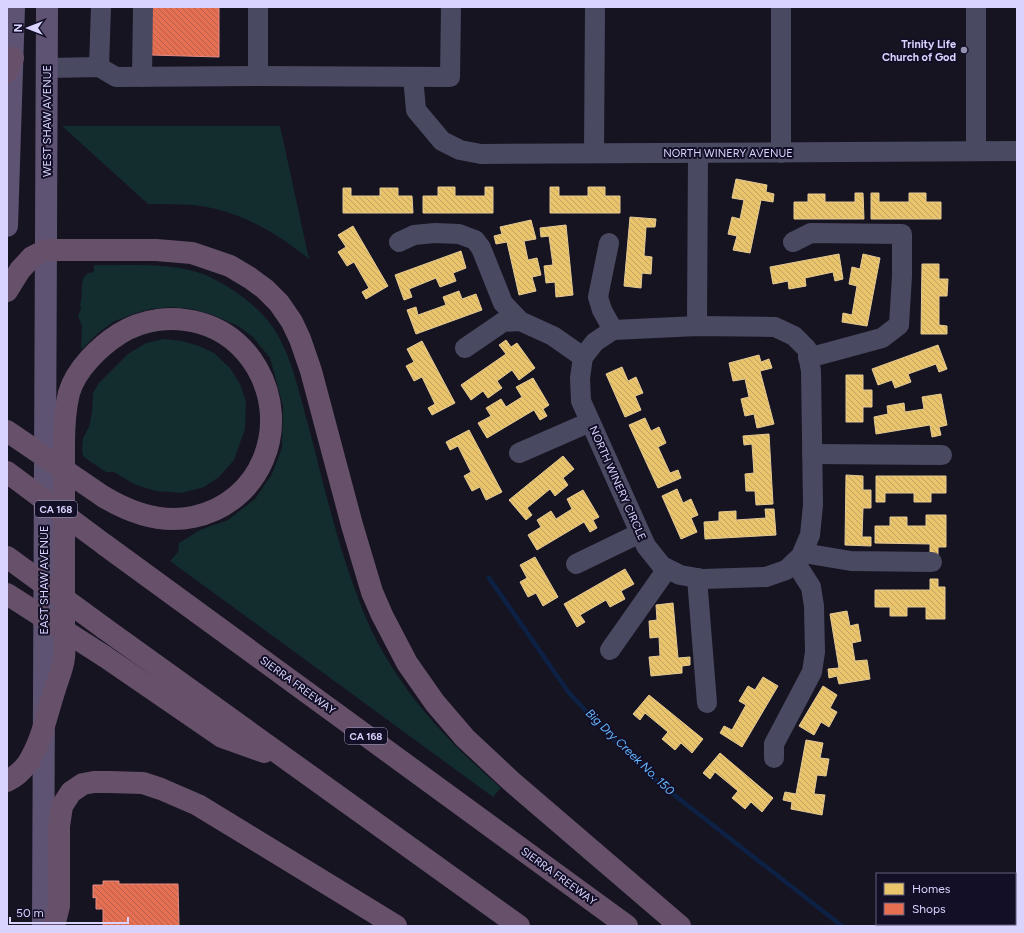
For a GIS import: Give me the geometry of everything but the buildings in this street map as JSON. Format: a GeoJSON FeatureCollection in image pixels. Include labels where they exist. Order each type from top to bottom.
{"type":"FeatureCollection","features":[{"type":"Feature","properties":{"kind":"highway"},"geometry":{"type":"LineString","coordinates":[[7,291],[24,265],[32,257],[46,250],[156,250],[192,253],[230,266],[260,285],[279,303],[292,322],[300,339],[307,357],[352,526],[372,592],[382,616],[407,663],[435,703],[465,738],[512,781],[680,926]]}},
{"type":"Feature","properties":{"kind":"highway"},"geometry":{"type":"LineString","coordinates":[[7,431],[104,497],[130,511],[153,517],[183,518],[201,515],[214,510],[236,496],[244,488],[255,476],[263,460],[268,448],[272,425],[270,403],[264,381],[253,361],[239,345],[216,328],[193,321],[169,319],[137,325],[113,338],[94,355],[79,372],[70,392],[64,436],[64,659],[37,745],[27,764],[16,777],[7,780]]}},
{"type":"Feature","properties":{"kind":"highway","name":"SIERRA FREEWAY"},"geometry":{"type":"LineString","coordinates":[[7,472],[627,926]]}},
{"type":"Feature","properties":{"kind":"highway"},"geometry":{"type":"LineString","coordinates":[[7,557],[520,926]]}},
{"type":"Feature","properties":{"kind":"highway"},"geometry":{"type":"LineString","coordinates":[[7,594],[104,656],[222,737],[290,762]]}},
{"type":"Feature","properties":{"kind":"highway"},"geometry":{"type":"LineString","coordinates":[[54,926],[59,906],[59,826],[62,806],[71,792],[83,784],[94,782],[143,783],[198,805],[396,926]]}},
{"type":"Feature","properties":{"kind":"main road","name":"WEST SHAW AVENUE"},"geometry":{"type":"LineString","coordinates":[[46,210],[47,7]]}},
{"type":"Feature","properties":{"kind":"main road"},"geometry":{"type":"LineString","coordinates":[[7,226],[12,12]]}},
{"type":"Feature","properties":{"kind":"main road","name":"EAST SHAW AVENUE"},"geometry":{"type":"LineString","coordinates":[[42,926],[46,210]]}},
{"type":"Feature","properties":{"kind":"street"},"geometry":{"type":"LineString","coordinates":[[99,67],[101,7]]}},
{"type":"Feature","properties":{"kind":"street"},"geometry":{"type":"LineString","coordinates":[[142,77],[143,7]]}},
{"type":"Feature","properties":{"kind":"street"},"geometry":{"type":"LineString","coordinates":[[258,7],[258,76]]}},
{"type":"Feature","properties":{"kind":"street"},"geometry":{"type":"LineString","coordinates":[[47,68],[99,67],[116,77],[450,77],[451,7]]}},
{"type":"Feature","properties":{"kind":"street"},"geometry":{"type":"LineString","coordinates":[[594,153],[595,7]]}},
{"type":"Feature","properties":{"kind":"street"},"geometry":{"type":"LineString","coordinates":[[781,7],[781,153]]}},
{"type":"Feature","properties":{"kind":"street"},"geometry":{"type":"LineString","coordinates":[[976,7],[976,151]]}},
{"type":"Feature","properties":{"kind":"street","name":"NORTH WINERY AVENUE"},"geometry":{"type":"LineString","coordinates":[[413,77],[416,110],[442,141],[460,150],[481,154],[1017,151]]}},
{"type":"Feature","properties":{"kind":"street"},"geometry":{"type":"LineString","coordinates":[[697,326],[698,153]]}},
{"type":"Feature","properties":{"kind":"street"},"geometry":{"type":"LineString","coordinates":[[399,242],[414,234],[459,234],[475,240],[481,248],[503,303],[520,321],[553,336],[583,358]]}},
{"type":"Feature","properties":{"kind":"street"},"geometry":{"type":"LineString","coordinates":[[793,242],[811,234],[902,234],[902,276],[899,325],[882,338],[808,358]]}},
{"type":"Feature","properties":{"kind":"street"},"geometry":{"type":"LineString","coordinates":[[609,243],[598,297],[602,310],[613,330],[697,326],[775,327],[794,336],[807,349],[811,371],[812,513],[810,535],[799,557],[811,587],[814,606],[815,652],[812,672],[774,744],[774,758]]}},
{"type":"Feature","properties":{"kind":"street"},"geometry":{"type":"LineString","coordinates":[[465,348],[503,322],[520,321]]}},
{"type":"Feature","properties":{"kind":"street","name":"NORTH WINERY CIRCLE"},"geometry":{"type":"LineString","coordinates":[[613,330],[595,342],[583,358],[580,378],[581,401],[646,546],[662,566],[680,575],[703,579],[766,577],[786,570],[799,557]]}},
{"type":"Feature","properties":{"kind":"street"},"geometry":{"type":"LineString","coordinates":[[518,453],[590,422]]}},
{"type":"Feature","properties":{"kind":"street"},"geometry":{"type":"LineString","coordinates":[[812,454],[942,455]]}},
{"type":"Feature","properties":{"kind":"street"},"geometry":{"type":"LineString","coordinates":[[576,564],[640,533]]}},
{"type":"Feature","properties":{"kind":"street"},"geometry":{"type":"LineString","coordinates":[[799,557],[851,561],[932,562]]}},
{"type":"Feature","properties":{"kind":"street"},"geometry":{"type":"LineString","coordinates":[[610,650],[667,569]]}},
{"type":"Feature","properties":{"kind":"street"},"geometry":{"type":"LineString","coordinates":[[697,578],[707,703]]}},
{"type":"Feature","properties":{"kind":"green space"},"geometry":{"type":"Polygon","coordinates":[[[62,126],[280,126],[309,259],[270,231],[241,217],[194,205],[148,204],[62,126]]]}},
{"type":"Feature","properties":{"kind":"green space"},"geometry":{"type":"Polygon","coordinates":[[[94,265],[163,266],[190,270],[203,274],[223,284],[252,304],[268,320],[286,351],[294,375],[336,532],[349,574],[369,624],[382,651],[398,677],[416,701],[456,746],[501,788],[493,797],[170,561],[178,552],[179,543],[200,530],[228,520],[255,499],[272,474],[282,448],[283,406],[270,358],[252,336],[238,326],[213,315],[193,309],[171,307],[151,309],[133,314],[113,322],[97,334],[82,349],[82,326],[78,316],[81,309],[82,284],[88,273],[94,272],[94,265]]]}},
{"type":"Feature","properties":{"kind":"green space"},"geometry":{"type":"Polygon","coordinates":[[[164,339],[182,341],[199,346],[214,353],[230,368],[240,384],[246,401],[245,429],[234,460],[219,477],[204,487],[182,493],[156,491],[136,485],[114,472],[106,472],[83,456],[82,449],[83,438],[89,427],[92,412],[93,393],[99,383],[128,354],[146,343],[164,339]]]}},
{"type":"Feature","properties":{"kind":"waterway","name":"Big Dry Creek No. 150"},"geometry":{"type":"LineString","coordinates":[[489,578],[569,693],[606,732],[659,783],[842,926]]}},
{"type":"Feature","properties":{"kind":"place","name":"Trinity Life Church of God"},"geometry":{"type":"Point","coordinates":[964,50]}}]}
